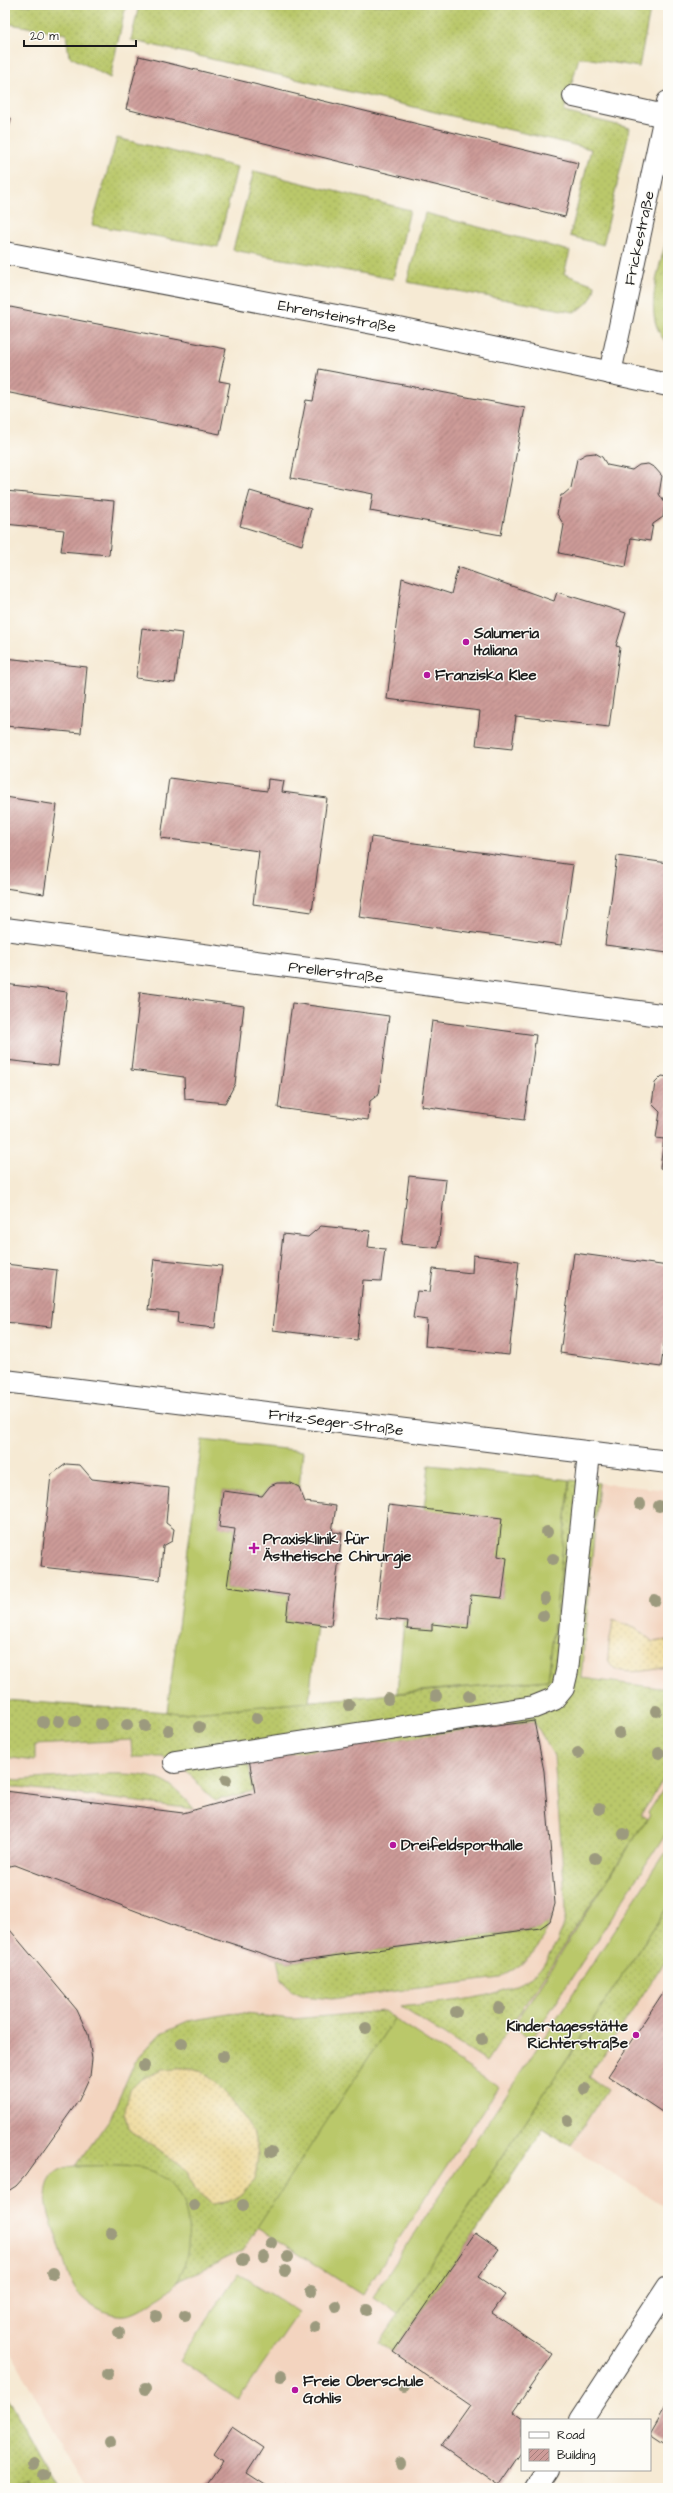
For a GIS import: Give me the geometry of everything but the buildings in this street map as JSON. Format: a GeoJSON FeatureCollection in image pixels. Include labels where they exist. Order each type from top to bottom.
{"type":"FeatureCollection","features":[{"type":"Feature","properties":{"kind":"street"},"geometry":{"type":"LineString","coordinates":[[574,96],[666,109]]}},
{"type":"Feature","properties":{"kind":"street","name":"Frickestraße"},"geometry":{"type":"LineString","coordinates":[[610,373],[666,109]]}},
{"type":"Feature","properties":{"kind":"street","name":"Ehrensteinstraße"},"geometry":{"type":"LineString","coordinates":[[5,253],[389,326],[668,385]]}},
{"type":"Feature","properties":{"kind":"street","name":"Prellerstraße"},"geometry":{"type":"LineString","coordinates":[[5,929],[668,1016]]}},
{"type":"Feature","properties":{"kind":"street","name":"Fritz-Seger-Straße"},"geometry":{"type":"LineString","coordinates":[[5,1381],[668,1462]]}},
{"type":"Feature","properties":{"kind":"street"},"geometry":{"type":"LineString","coordinates":[[175,1762],[534,1707],[554,1699],[563,1688],[567,1671],[589,1453]]}},
{"type":"Feature","properties":{"kind":"street"},"geometry":{"type":"LineString","coordinates":[[582,2419],[668,2287]]}},
{"type":"Feature","properties":{"kind":"street"},"geometry":{"type":"LineString","coordinates":[[536,2488],[547,2471]]}},
{"type":"Feature","properties":{"kind":"shaded area"},"geometry":{"type":"Polygon","coordinates":[[[570,1480],[668,1490],[668,2209],[543,2128],[475,2233],[393,2352],[521,2441],[521,2452],[497,2488],[86,2488],[5,2341],[5,1703],[183,1715],[548,1680],[570,1480]]]}},
{"type":"Feature","properties":{"kind":"green space"},"geometry":{"type":"Polygon","coordinates":[[[5,5],[126,5],[110,78],[69,56],[66,34],[5,23],[5,5]]]}},
{"type":"Feature","properties":{"kind":"green space"},"geometry":{"type":"Polygon","coordinates":[[[139,5],[651,5],[639,67],[579,57],[564,112],[630,128],[603,245],[570,236],[591,149],[131,40],[139,5]]]}},
{"type":"Feature","properties":{"kind":"green space"},"geometry":{"type":"Polygon","coordinates":[[[117,138],[237,167],[218,247],[92,225],[117,138]]]}},
{"type":"Feature","properties":{"kind":"green space"},"geometry":{"type":"Polygon","coordinates":[[[254,171],[410,210],[393,279],[233,250],[254,171]]]}},
{"type":"Feature","properties":{"kind":"green space"},"geometry":{"type":"Polygon","coordinates":[[[425,213],[570,251],[564,274],[595,285],[589,302],[574,312],[407,282],[425,213]]]}},
{"type":"Feature","properties":{"kind":"green space"},"geometry":{"type":"Polygon","coordinates":[[[668,232],[668,344],[659,333],[653,306],[657,275],[668,232]]]}},
{"type":"Feature","properties":{"kind":"green space"},"geometry":{"type":"Polygon","coordinates":[[[202,1440],[303,1451],[299,1487],[288,1483],[278,1483],[269,1488],[262,1496],[223,1491],[219,1526],[235,1529],[227,1587],[289,1595],[286,1620],[317,1624],[309,1702],[181,1713],[167,1712],[202,1440]]]}},
{"type":"Feature","properties":{"kind":"green space"},"geometry":{"type":"Polygon","coordinates":[[[429,1465],[570,1480],[548,1680],[397,1693],[404,1621],[408,1621],[408,1629],[432,1631],[432,1624],[468,1628],[471,1595],[502,1598],[506,1558],[498,1556],[424,1509],[429,1465]]]}},
{"type":"Feature","properties":{"kind":"green space"},"geometry":{"type":"Polygon","coordinates":[[[570,1480],[599,1483],[581,1678],[668,1689],[668,1772],[641,1815],[647,1819],[487,2062],[401,2007],[472,1998],[507,1989],[536,1973],[554,1947],[564,1925],[566,1907],[554,1756],[534,1721],[248,1760],[253,1791],[214,1801],[185,1769],[162,1757],[132,1757],[131,1740],[35,1745],[35,1761],[5,1757],[5,1700],[181,1713],[548,1680],[570,1480]]]}},
{"type":"Feature","properties":{"kind":"green space"},"geometry":{"type":"Polygon","coordinates":[[[107,1774],[134,1775],[156,1778],[175,1789],[194,1809],[19,1787],[5,1787],[5,1778],[18,1780],[107,1774]]]}},
{"type":"Feature","properties":{"kind":"green space"},"geometry":{"type":"Polygon","coordinates":[[[668,1782],[668,1830],[532,2039],[513,2027],[650,1815],[648,1813],[668,1782]]]}},
{"type":"Feature","properties":{"kind":"green space"},"geometry":{"type":"Polygon","coordinates":[[[668,1849],[668,1906],[398,2314],[373,2297],[668,1849]]]}},
{"type":"Feature","properties":{"kind":"green space"},"geometry":{"type":"Polygon","coordinates":[[[668,1906],[668,1936],[664,1942],[668,1945],[668,1956],[589,2077],[607,2089],[571,2145],[543,2128],[475,2233],[393,2352],[379,2343],[668,1906]]]}},
{"type":"Feature","properties":{"kind":"green space"},"geometry":{"type":"Polygon","coordinates":[[[552,1916],[543,1938],[534,1953],[520,1965],[500,1978],[332,1999],[304,1996],[290,1990],[281,1977],[277,1959],[288,1962],[535,1929],[546,1924],[552,1916]]]}},
{"type":"Feature","properties":{"kind":"green space"},"geometry":{"type":"Polygon","coordinates":[[[384,2011],[394,2019],[242,2251],[178,2281],[186,2257],[120,2167],[76,2166],[111,2117],[135,2061],[161,2033],[188,2021],[235,2013],[293,2019],[384,2011]]]}},
{"type":"Feature","properties":{"kind":"green space"},"geometry":{"type":"Polygon","coordinates":[[[394,2019],[498,2087],[362,2295],[257,2227],[394,2019]]]}},
{"type":"Feature","properties":{"kind":"green space"},"geometry":{"type":"Polygon","coordinates":[[[76,2166],[125,2166],[151,2171],[170,2182],[179,2193],[184,2205],[187,2218],[188,2246],[186,2259],[177,2282],[165,2294],[146,2306],[127,2315],[105,2312],[91,2305],[79,2295],[75,2289],[65,2266],[50,2220],[46,2196],[49,2182],[57,2172],[63,2168],[76,2166]]]}},
{"type":"Feature","properties":{"kind":"green space"},"geometry":{"type":"Polygon","coordinates":[[[238,2273],[299,2312],[238,2400],[180,2360],[238,2273]]]}},
{"type":"Feature","properties":{"kind":"green space"},"geometry":{"type":"Polygon","coordinates":[[[5,2392],[58,2488],[31,2488],[27,2480],[11,2488],[5,2488],[5,2392]]]}},
{"type":"Feature","properties":{"kind":"green space"},"geometry":{"type":"Polygon","coordinates":[[[27,2480],[31,2488],[11,2488],[27,2480]]]}},
{"type":"Feature","properties":{"kind":"sand"},"geometry":{"type":"Polygon","coordinates":[[[613,1620],[637,1629],[653,1642],[668,1640],[668,1667],[633,1672],[616,1669],[610,1664],[608,1652],[613,1620]]]}},
{"type":"Feature","properties":{"kind":"sand"},"geometry":{"type":"Polygon","coordinates":[[[191,2068],[203,2071],[231,2099],[253,2131],[258,2154],[255,2180],[241,2195],[226,2202],[212,2204],[196,2191],[187,2170],[129,2130],[124,2113],[130,2090],[141,2079],[162,2070],[191,2068]]]}},
{"type":"Feature","properties":{"kind":"place","name":"Salumeria Italiana"},"geometry":{"type":"Point","coordinates":[466,642]}},
{"type":"Feature","properties":{"kind":"place","name":"Franziska Klee"},"geometry":{"type":"Point","coordinates":[427,675]}},
{"type":"Feature","properties":{"kind":"place","name":"Praxisklinik für Ästhetische Chirurgie"},"geometry":{"type":"Point","coordinates":[254,1548]}},
{"type":"Feature","properties":{"kind":"place","name":"Dreifeldsporthalle"},"geometry":{"type":"Point","coordinates":[393,1845]}},
{"type":"Feature","properties":{"kind":"place","name":"Kindertagesstätte Richterstraße"},"geometry":{"type":"Point","coordinates":[636,2035]}},
{"type":"Feature","properties":{"kind":"place","name":"Freie Oberschule Gohlis"},"geometry":{"type":"Point","coordinates":[295,2390]}}]}
